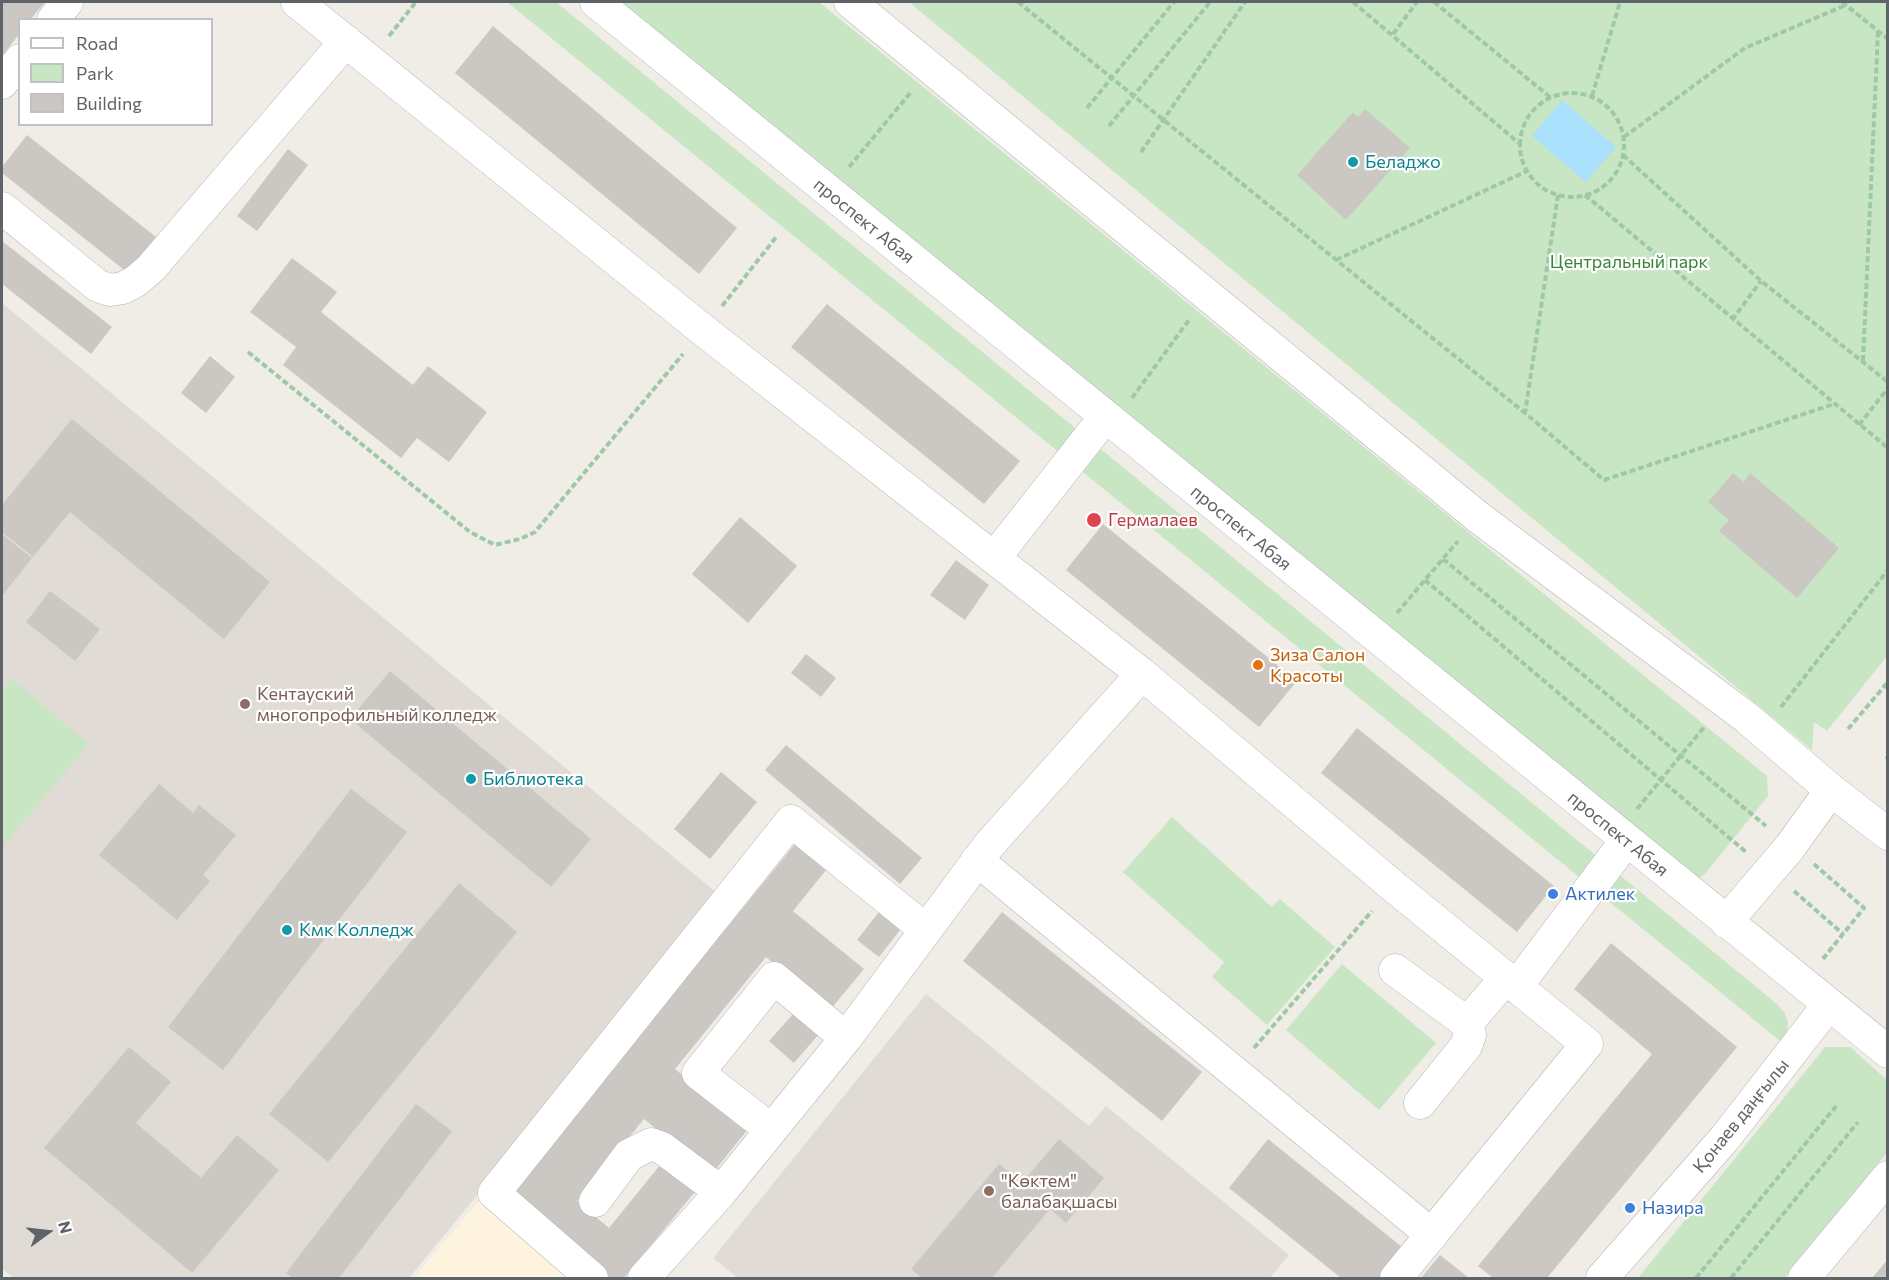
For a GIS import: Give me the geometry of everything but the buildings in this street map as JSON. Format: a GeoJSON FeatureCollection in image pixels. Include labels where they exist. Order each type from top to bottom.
{"type":"FeatureCollection","features":[{"type":"Feature","properties":{"kind":"street"},"geometry":{"type":"LineString","coordinates":[[55,18],[67,2]]}},
{"type":"Feature","properties":{"kind":"street"},"geometry":{"type":"LineString","coordinates":[[297,2],[703,330],[1142,674],[1393,886],[1587,1044],[1396,1278]]}},
{"type":"Feature","properties":{"kind":"street","name":"проспект Абая"},"geometry":{"type":"LineString","coordinates":[[596,2],[1887,1052]]}},
{"type":"Feature","properties":{"kind":"street"},"geometry":{"type":"LineString","coordinates":[[850,2],[1478,517],[1747,718],[1831,790],[1887,834]]}},
{"type":"Feature","properties":{"kind":"street"},"geometry":{"type":"LineString","coordinates":[[2,208],[98,286],[110,290],[123,288],[136,281],[151,268],[358,50]]}},
{"type":"Feature","properties":{"kind":"street"},"geometry":{"type":"LineString","coordinates":[[2,82],[18,62]]}},
{"type":"Feature","properties":{"kind":"street"},"geometry":{"type":"LineString","coordinates":[[995,557],[1109,420]]}},
{"type":"Feature","properties":{"kind":"street"},"geometry":{"type":"LineString","coordinates":[[644,1278],[721,1192],[846,1038],[977,860],[1142,674]]}},
{"type":"Feature","properties":{"kind":"street"},"geometry":{"type":"LineString","coordinates":[[1726,922],[1790,847],[1831,790]]}},
{"type":"Feature","properties":{"kind":"street"},"geometry":{"type":"LineString","coordinates":[[592,1278],[494,1193],[791,821],[926,930]]}},
{"type":"Feature","properties":{"kind":"street"},"geometry":{"type":"LineString","coordinates":[[1467,1023],[1511,982],[1622,837]]}},
{"type":"Feature","properties":{"kind":"street"},"geometry":{"type":"LineString","coordinates":[[977,860],[1432,1235]]}},
{"type":"Feature","properties":{"kind":"street"},"geometry":{"type":"LineString","coordinates":[[1395,970],[1467,1023],[1470,1035],[1466,1046],[1420,1103]]}},
{"type":"Feature","properties":{"kind":"street"},"geometry":{"type":"LineString","coordinates":[[770,1129],[698,1073],[774,978],[846,1038]]}},
{"type":"Feature","properties":{"kind":"street","name":"Қонаев даңғылы"},"geometry":{"type":"LineString","coordinates":[[1602,1278],[1725,1138],[1829,1004]]}},
{"type":"Feature","properties":{"kind":"street"},"geometry":{"type":"LineString","coordinates":[[595,1201],[629,1155],[651,1144],[662,1148],[721,1192]]}},
{"type":"Feature","properties":{"kind":"street"},"geometry":{"type":"LineString","coordinates":[[1804,1278],[1887,1177]]}},
{"type":"Feature","properties":{"kind":"path"},"geometry":{"type":"LineString","coordinates":[[358,50],[416,2]]}},
{"type":"Feature","properties":{"kind":"path"},"geometry":{"type":"LineString","coordinates":[[1018,2],[1525,413],[1604,480],[1834,404]]}},
{"type":"Feature","properties":{"kind":"path"},"geometry":{"type":"LineString","coordinates":[[1087,108],[1174,2]]}},
{"type":"Feature","properties":{"kind":"path"},"geometry":{"type":"LineString","coordinates":[[1109,126],[1210,2]]}},
{"type":"Feature","properties":{"kind":"path"},"geometry":{"type":"LineString","coordinates":[[1141,152],[1162,117],[1245,2]]}},
{"type":"Feature","properties":{"kind":"path"},"geometry":{"type":"LineString","coordinates":[[1353,2],[1520,144]]}},
{"type":"Feature","properties":{"kind":"path"},"geometry":{"type":"LineString","coordinates":[[1392,34],[1417,2]]}},
{"type":"Feature","properties":{"kind":"path"},"geometry":{"type":"LineString","coordinates":[[1434,2],[1550,98]]}},
{"type":"Feature","properties":{"kind":"path"},"geometry":{"type":"LineString","coordinates":[[1593,96],[1620,2]]}},
{"type":"Feature","properties":{"kind":"path"},"geometry":{"type":"LineString","coordinates":[[1624,137],[1745,48],[1844,3],[1887,39]]}},
{"type":"Feature","properties":{"kind":"path"},"geometry":{"type":"LineString","coordinates":[[1863,362],[1878,31]]}},
{"type":"Feature","properties":{"kind":"path"},"geometry":{"type":"LineString","coordinates":[[828,192],[931,68]]}},
{"type":"Feature","properties":{"kind":"path"},"geometry":{"type":"LineString","coordinates":[[1575,92],[1593,96],[1608,106],[1618,120],[1624,137],[1623,155],[1617,171],[1609,182],[1585,195],[1558,195],[1535,182],[1521,158],[1522,131],[1529,115],[1541,102],[1550,98],[1575,92]]}},
{"type":"Feature","properties":{"kind":"path"},"geometry":{"type":"LineString","coordinates":[[1623,155],[1761,281],[1887,382]]}},
{"type":"Feature","properties":{"kind":"path"},"geometry":{"type":"LineString","coordinates":[[1336,260],[1527,171]]}},
{"type":"Feature","properties":{"kind":"path"},"geometry":{"type":"LineString","coordinates":[[1525,413],[1558,195]]}},
{"type":"Feature","properties":{"kind":"path"},"geometry":{"type":"LineString","coordinates":[[1585,195],[1887,448]]}},
{"type":"Feature","properties":{"kind":"path"},"geometry":{"type":"LineString","coordinates":[[248,352],[470,532],[495,545],[520,539],[536,532],[703,330],[777,236]]}},
{"type":"Feature","properties":{"kind":"path"},"geometry":{"type":"LineString","coordinates":[[1732,320],[1761,281]]}},
{"type":"Feature","properties":{"kind":"path"},"geometry":{"type":"LineString","coordinates":[[1109,420],[1208,295]]}},
{"type":"Feature","properties":{"kind":"path"},"geometry":{"type":"LineString","coordinates":[[1859,424],[1887,388]]}},
{"type":"Feature","properties":{"kind":"path"},"geometry":{"type":"LineString","coordinates":[[1377,638],[1478,517]]}},
{"type":"Feature","properties":{"kind":"path"},"geometry":{"type":"LineString","coordinates":[[1443,559],[1790,847],[1797,849],[1864,908]]}},
{"type":"Feature","properties":{"kind":"path"},"geometry":{"type":"LineString","coordinates":[[1776,712],[1887,570]]}},
{"type":"Feature","properties":{"kind":"path"},"geometry":{"type":"LineString","coordinates":[[1425,580],[1843,934]]}},
{"type":"Feature","properties":{"kind":"path"},"geometry":{"type":"LineString","coordinates":[[1848,729],[1887,682]]}},
{"type":"Feature","properties":{"kind":"path"},"geometry":{"type":"LineString","coordinates":[[1622,837],[1661,780],[1705,726]]}},
{"type":"Feature","properties":{"kind":"path"},"geometry":{"type":"LineString","coordinates":[[1254,1049],[1393,886]]}},
{"type":"Feature","properties":{"kind":"path"},"geometry":{"type":"LineString","coordinates":[[1696,1278],[1837,1105]]}},
{"type":"Feature","properties":{"kind":"path"},"geometry":{"type":"LineString","coordinates":[[1731,1278],[1858,1122]]}},
{"type":"Feature","properties":{"kind":"shaded area","name":"Кентауский многопрофильный колледж"},"geometry":{"type":"Polygon","coordinates":[[[2,303],[722,897],[409,1278],[14,1278],[2,1269],[2,303]]]}},
{"type":"Feature","properties":{"kind":"shaded area","name":"\"Көктем\" балабақшасы"},"geometry":{"type":"Polygon","coordinates":[[[926,994],[1089,1126],[1106,1106],[1289,1255],[1270,1278],[738,1278],[713,1258],[926,994]]]}},
{"type":"Feature","properties":{"kind":"shaded area"},"geometry":{"type":"Polygon","coordinates":[[[482,1197],[580,1278],[414,1278],[482,1197]]]}},
{"type":"Feature","properties":{"kind":"green space"},"geometry":{"type":"Polygon","coordinates":[[[507,2],[556,2],[1777,1004],[1785,1013],[1788,1023],[1785,1045],[507,2]]]}},
{"type":"Feature","properties":{"kind":"green space"},"geometry":{"type":"Polygon","coordinates":[[[596,2],[819,2],[1767,776],[1768,796],[1705,874],[1691,884],[596,2]]]}},
{"type":"Feature","properties":{"kind":"green space","name":"Центральный парк"},"geometry":{"type":"Polygon","coordinates":[[[909,2],[1887,2],[1887,656],[1827,731],[1814,722],[1812,750],[909,2]]]}},
{"type":"Feature","properties":{"kind":"green space"},"geometry":{"type":"Polygon","coordinates":[[[12,679],[89,744],[3,846],[2,692],[12,679]]]}},
{"type":"Feature","properties":{"kind":"green space"},"geometry":{"type":"Polygon","coordinates":[[[1172,817],[1272,907],[1280,899],[1335,947],[1267,1025],[1212,977],[1224,962],[1123,872],[1172,817]]]}},
{"type":"Feature","properties":{"kind":"green space"},"geometry":{"type":"Polygon","coordinates":[[[1342,964],[1436,1043],[1379,1110],[1286,1030],[1342,964]]]}},
{"type":"Feature","properties":{"kind":"green space"},"geometry":{"type":"Polygon","coordinates":[[[1825,1047],[1850,1047],[1887,1080],[1887,1153],[1784,1278],[1638,1278],[1825,1047]]]}},
{"type":"Feature","properties":{"kind":"water"},"geometry":{"type":"Polygon","coordinates":[[[1562,100],[1616,147],[1586,182],[1532,136],[1562,100]]]}},
{"type":"Feature","properties":{"kind":"place","name":"Беладжо"},"geometry":{"type":"Point","coordinates":[1353,162]}},
{"type":"Feature","properties":{"kind":"place","name":"Гермалаев"},"geometry":{"type":"Point","coordinates":[1094,520]}},
{"type":"Feature","properties":{"kind":"place","name":"Зиза Салон Красоты"},"geometry":{"type":"Point","coordinates":[1258,665]}},
{"type":"Feature","properties":{"kind":"place","name":"Кентауский многопрофильный колледж"},"geometry":{"type":"Point","coordinates":[245,704]}},
{"type":"Feature","properties":{"kind":"place","name":"Библиотека"},"geometry":{"type":"Point","coordinates":[471,779]}},
{"type":"Feature","properties":{"kind":"place","name":"Актилек"},"geometry":{"type":"Point","coordinates":[1553,894]}},
{"type":"Feature","properties":{"kind":"place","name":"Кмк Колледж"},"geometry":{"type":"Point","coordinates":[287,930]}},
{"type":"Feature","properties":{"kind":"place","name":"\"Көктем\" балабақшасы"},"geometry":{"type":"Point","coordinates":[989,1191]}},
{"type":"Feature","properties":{"kind":"place","name":"Назира"},"geometry":{"type":"Point","coordinates":[1630,1208]}}]}
